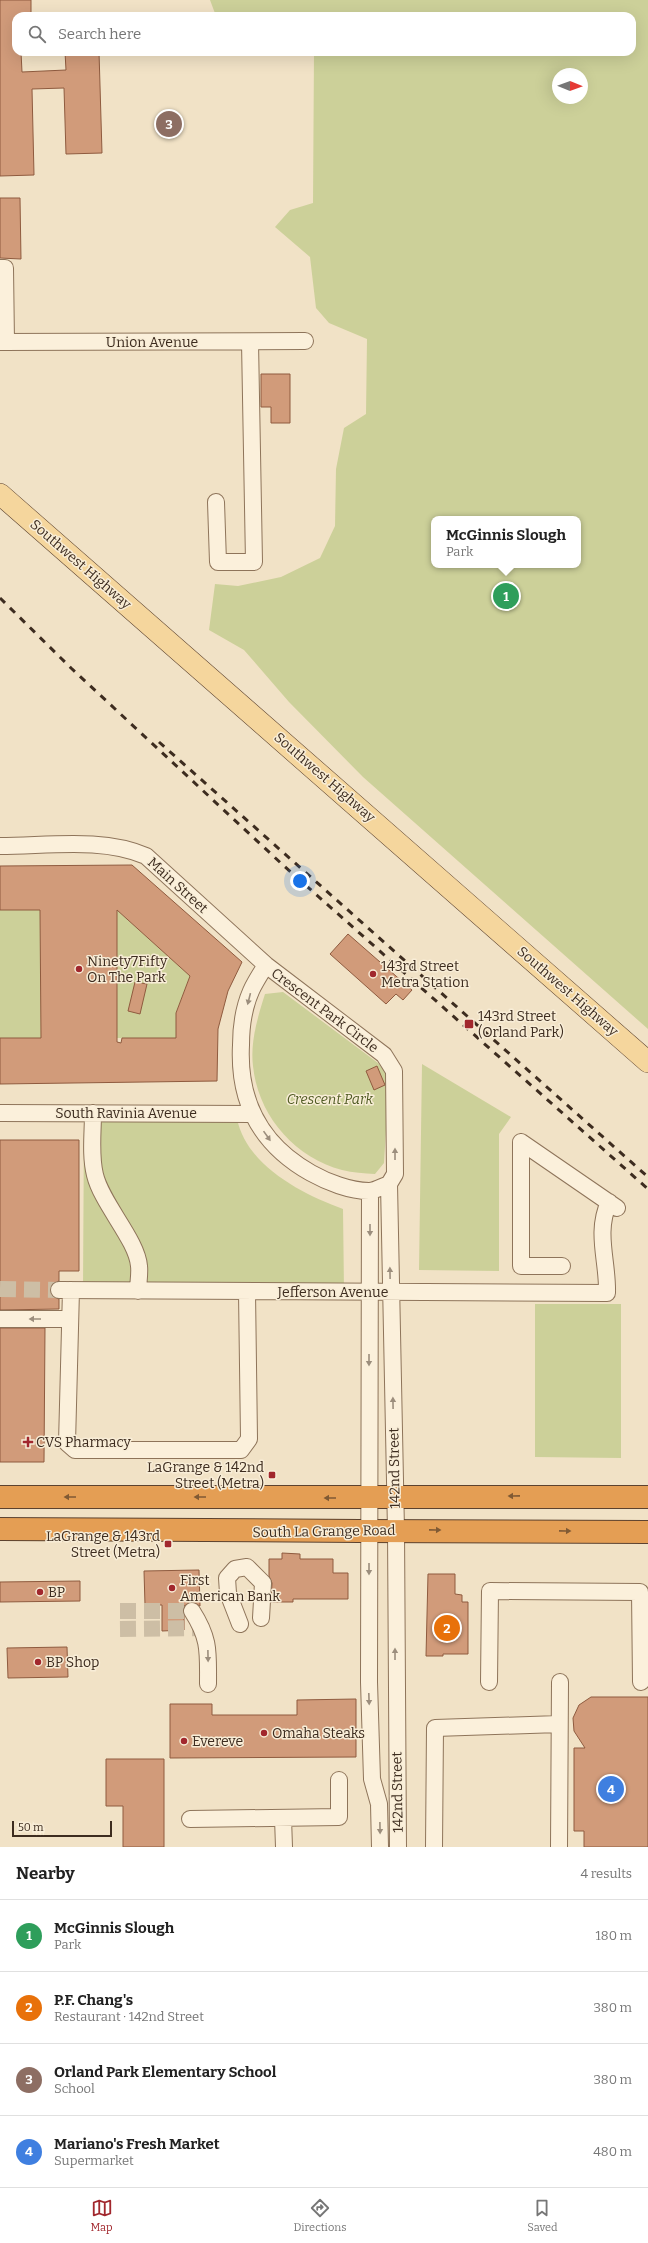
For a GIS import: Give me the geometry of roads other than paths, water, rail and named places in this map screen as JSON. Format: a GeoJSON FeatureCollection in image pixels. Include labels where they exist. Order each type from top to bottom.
{"type":"FeatureCollection","features":[{"type":"Feature","properties":{"kind":"highway"},"geometry":{"type":"LineString","coordinates":[[0,1497],[648,1497]]}},
{"type":"Feature","properties":{"kind":"highway","name":"South La Grange Road"},"geometry":{"type":"LineString","coordinates":[[0,1529],[236,1532],[370,1530],[648,1532]]}},
{"type":"Feature","properties":{"kind":"main road","name":"Southwest Highway"},"geometry":{"type":"LineString","coordinates":[[0,494],[648,1062]]}},
{"type":"Feature","properties":{"kind":"street"},"geometry":{"type":"LineString","coordinates":[[0,268],[5,268],[3,342]]}},
{"type":"Feature","properties":{"kind":"street","name":"Union Avenue"},"geometry":{"type":"LineString","coordinates":[[3,342],[305,341]]}},
{"type":"Feature","properties":{"kind":"street"},"geometry":{"type":"LineString","coordinates":[[216,502],[218,562],[254,562],[250,342]]}},
{"type":"Feature","properties":{"kind":"street","name":"Main Street"},"geometry":{"type":"LineString","coordinates":[[0,846],[109,845],[129,848],[146,856],[266,964]]}},
{"type":"Feature","properties":{"kind":"street","name":"Crescent Park Circle"},"geometry":{"type":"LineString","coordinates":[[266,964],[384,1055],[394,1071],[395,1174],[389,1184],[370,1191],[346,1187],[322,1179],[293,1163],[270,1141],[253,1114],[244,1092],[240,1059],[241,1028],[251,992],[266,964]]}},
{"type":"Feature","properties":{"kind":"street","name":"South Ravinia Avenue"},"geometry":{"type":"LineString","coordinates":[[0,1113],[253,1114]]}},
{"type":"Feature","properties":{"kind":"street"},"geometry":{"type":"LineString","coordinates":[[93,1113],[93,1159],[95,1175],[101,1192],[133,1248],[139,1265],[138,1291]]}},
{"type":"Feature","properties":{"kind":"street","name":"Jefferson Avenue"},"geometry":{"type":"LineString","coordinates":[[70,1319],[65,1290],[370,1293],[607,1293],[608,1274],[602,1257],[602,1216],[613,1205],[521,1142],[521,1266],[562,1266]]}},
{"type":"Feature","properties":{"kind":"street","name":"142nd Street"},"geometry":{"type":"LineString","coordinates":[[389,1184],[390,1293],[396,1530],[398,1847]]}},
{"type":"Feature","properties":{"kind":"street","name":"142nd Street"},"geometry":{"type":"LineString","coordinates":[[370,1191],[369,1682],[372,1779],[380,1804],[380,1847]]}},
{"type":"Feature","properties":{"kind":"street"},"geometry":{"type":"LineString","coordinates":[[0,1320],[70,1319],[67,1443],[75,1450],[241,1450],[249,1439],[247,1292]]}},
{"type":"Feature","properties":{"kind":"street"},"geometry":{"type":"LineString","coordinates":[[240,1624],[228,1592],[227,1578],[235,1569],[247,1567],[256,1574],[263,1583],[260,1618]]}},
{"type":"Feature","properties":{"kind":"street"},"geometry":{"type":"LineString","coordinates":[[489,1682],[490,1591],[522,1591],[640,1592],[641,1682]]}},
{"type":"Feature","properties":{"kind":"street"},"geometry":{"type":"LineString","coordinates":[[195,1619],[208,1646],[208,1684]]}},
{"type":"Feature","properties":{"kind":"street"},"geometry":{"type":"LineString","coordinates":[[559,1847],[560,1682]]}},
{"type":"Feature","properties":{"kind":"street"},"geometry":{"type":"LineString","coordinates":[[434,1847],[434,1728],[559,1724]]}},
{"type":"Feature","properties":{"kind":"street"},"geometry":{"type":"LineString","coordinates":[[190,1819],[339,1817],[339,1780]]}},
{"type":"Feature","properties":{"kind":"street"},"geometry":{"type":"LineString","coordinates":[[283,1818],[284,1847]]}},
{"type":"Feature","properties":{"kind":"tunnel"},"geometry":{"type":"LineString","coordinates":[[0,1289],[59,1290]]}},
{"type":"Feature","properties":{"kind":"tunnel"},"geometry":{"type":"LineString","coordinates":[[120,1611],[192,1611]]}},
{"type":"Feature","properties":{"kind":"tunnel"},"geometry":{"type":"LineString","coordinates":[[120,1629],[203,1628]]}},
{"type":"Feature","properties":{"kind":"railway"},"geometry":{"type":"LineString","coordinates":[[0,598],[71,668],[284,866],[648,1189]]}},
{"type":"Feature","properties":{"kind":"railway"},"geometry":{"type":"LineString","coordinates":[[159,742],[648,1177]]}},
{"type":"Feature","properties":{"kind":"place","name":"Orland Park Elementary School"},"geometry":{"type":"Point","coordinates":[169,124]}},
{"type":"Feature","properties":{"kind":"place","name":"McGinnis Slough"},"geometry":{"type":"Point","coordinates":[506,596]}},
{"type":"Feature","properties":{"kind":"place","name":"Ninety7Fifty On The Park"},"geometry":{"type":"Point","coordinates":[79,969]}},
{"type":"Feature","properties":{"kind":"place","name":"143rd Street Metra Station"},"geometry":{"type":"Point","coordinates":[373,974]}},
{"type":"Feature","properties":{"kind":"place","name":"143rd Street (Orland Park)"},"geometry":{"type":"Point","coordinates":[469,1024]}},
{"type":"Feature","properties":{"kind":"place","name":"CVS Pharmacy"},"geometry":{"type":"Point","coordinates":[28,1442]}},
{"type":"Feature","properties":{"kind":"place","name":"LaGrange & 142nd Street (Metra)"},"geometry":{"type":"Point","coordinates":[272,1475]}},
{"type":"Feature","properties":{"kind":"place","name":"LaGrange & 143rd Street (Metra)"},"geometry":{"type":"Point","coordinates":[168,1544]}},
{"type":"Feature","properties":{"kind":"place","name":"First American Bank"},"geometry":{"type":"Point","coordinates":[172,1588]}},
{"type":"Feature","properties":{"kind":"place","name":"BP"},"geometry":{"type":"Point","coordinates":[40,1592]}},
{"type":"Feature","properties":{"kind":"place","name":"P.F. Chang's"},"geometry":{"type":"Point","coordinates":[447,1628]}},
{"type":"Feature","properties":{"kind":"place","name":"BP Shop"},"geometry":{"type":"Point","coordinates":[38,1662]}},
{"type":"Feature","properties":{"kind":"place","name":"Omaha Steaks"},"geometry":{"type":"Point","coordinates":[264,1733]}},
{"type":"Feature","properties":{"kind":"place","name":"Evereve"},"geometry":{"type":"Point","coordinates":[184,1741]}},
{"type":"Feature","properties":{"kind":"place","name":"Mariano's Fresh Market"},"geometry":{"type":"Point","coordinates":[611,1789]}},
{"type":"Feature","properties":{"kind":"park label","name":"Crescent Park"},"geometry":{"type":"Point","coordinates":[330,1099]}}]}
